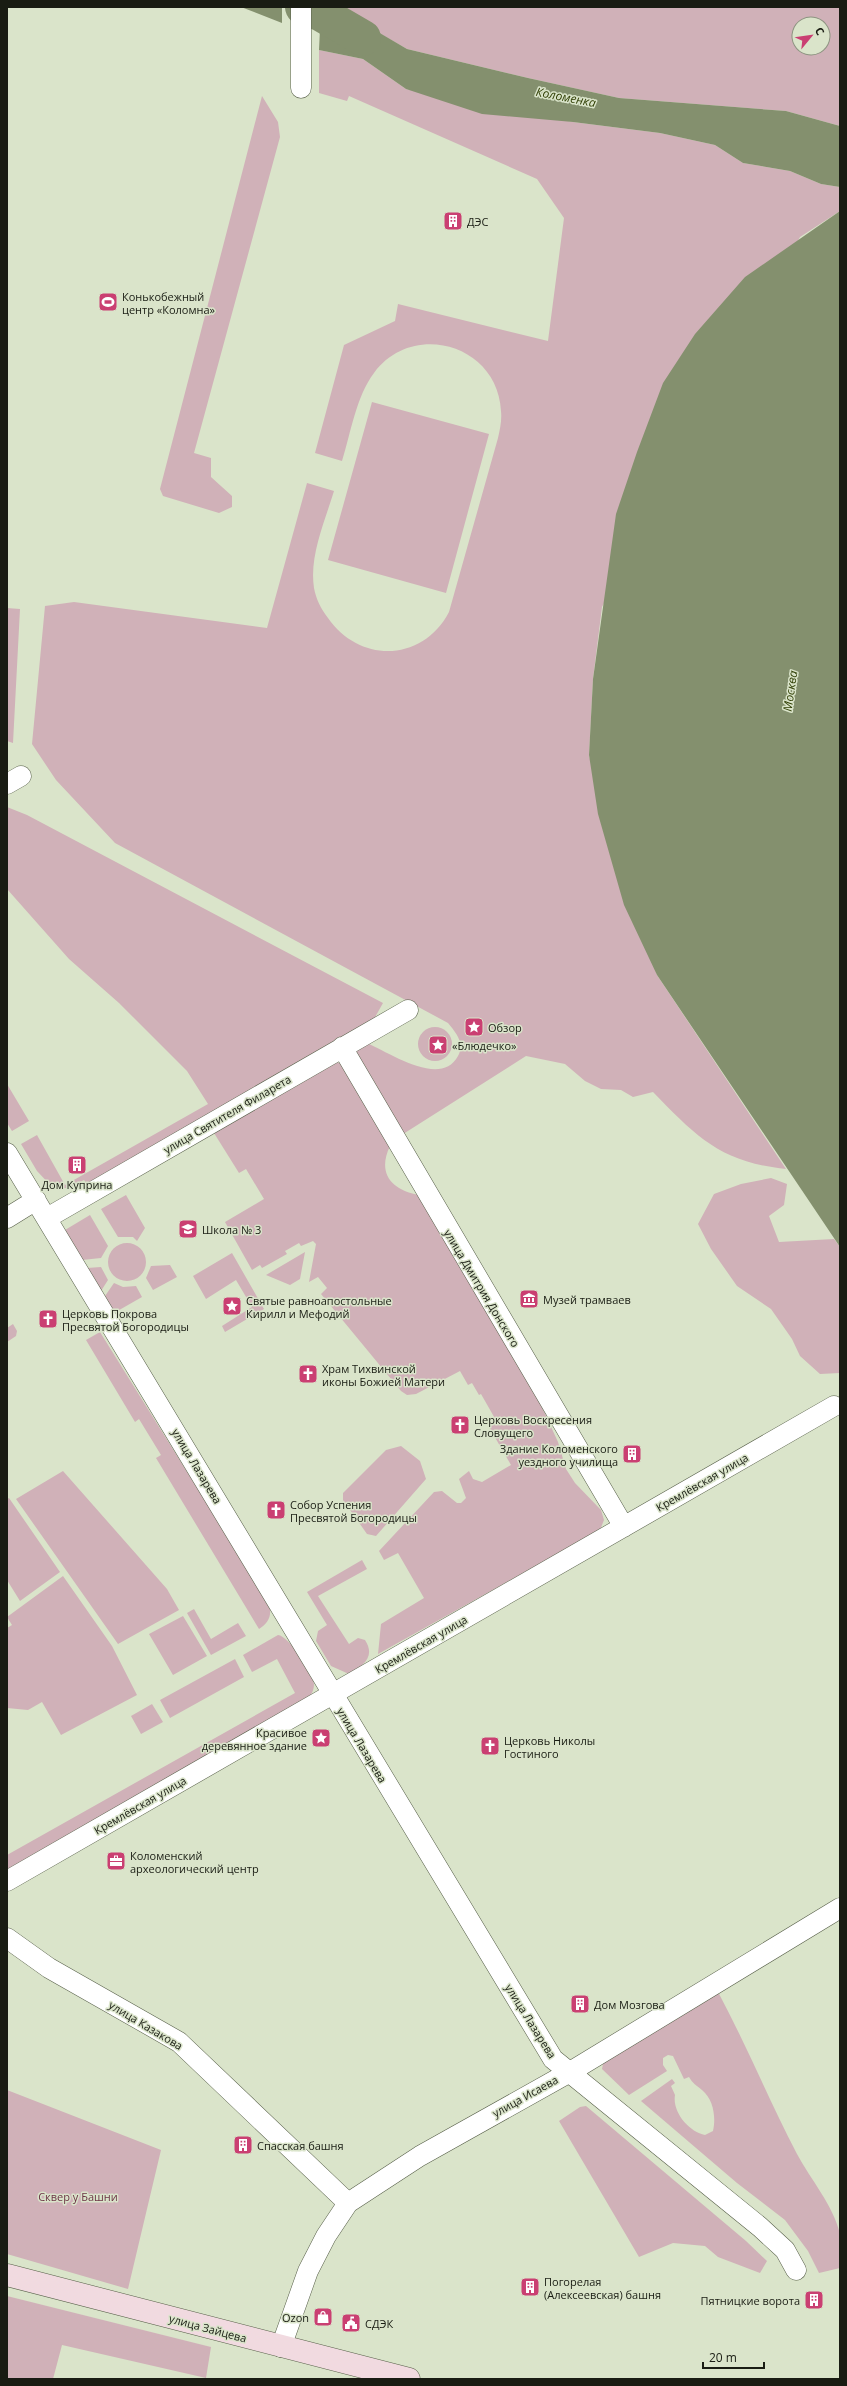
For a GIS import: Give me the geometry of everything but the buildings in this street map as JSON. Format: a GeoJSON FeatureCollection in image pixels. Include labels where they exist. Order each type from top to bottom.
{"type":"FeatureCollection","features":[{"type":"Feature","properties":{"kind":"street"},"geometry":{"type":"LineString","coordinates":[[301,7],[301,88]]}},
{"type":"Feature","properties":{"kind":"street","name":"улица Святителя Филарета"},"geometry":{"type":"LineString","coordinates":[[47,1218],[408,1010]]}},
{"type":"Feature","properties":{"kind":"street","name":"улица Дмитрия Донского"},"geometry":{"type":"LineString","coordinates":[[342,1047],[394,1139],[624,1527]]}},
{"type":"Feature","properties":{"kind":"street","name":"улица Лазарева"},"geometry":{"type":"LineString","coordinates":[[7,1153],[284,1610],[332,1696],[553,2059],[760,2227],[785,2250],[796,2270]]}},
{"type":"Feature","properties":{"kind":"street"},"geometry":{"type":"LineString","coordinates":[[7,1218],[36,1200]]}},
{"type":"Feature","properties":{"kind":"street","name":"Кремлёвская улица"},"geometry":{"type":"LineString","coordinates":[[7,1880],[332,1696],[834,1406]]}},
{"type":"Feature","properties":{"kind":"street","name":"улица Исаева"},"geometry":{"type":"LineString","coordinates":[[281,2347],[308,2271],[326,2236],[348,2202],[420,2156],[570,2072],[840,1908]]}},
{"type":"Feature","properties":{"kind":"street","name":"улица Казакова"},"geometry":{"type":"LineString","coordinates":[[7,1938],[49,1968],[179,2042],[348,2202]]}},
{"type":"Feature","properties":{"kind":"street","name":"улица Зайцева"},"geometry":{"type":"LineString","coordinates":[[7,2275],[409,2379]]}},
{"type":"Feature","properties":{"kind":"green space"},"geometry":{"type":"Polygon","coordinates":[[[333,7],[840,7],[840,126],[786,111],[619,98],[407,49],[333,7]]]}},
{"type":"Feature","properties":{"kind":"green space"},"geometry":{"type":"Polygon","coordinates":[[[319,50],[363,59],[406,89],[573,122],[660,133],[715,145],[743,163],[790,171],[821,184],[840,187],[840,211],[800,237],[602,607],[593,679],[589,756],[657,975],[786,1169],[763,1166],[744,1160],[711,1145],[683,1122],[653,1092],[633,1097],[621,1090],[601,1089],[585,1081],[565,1064],[526,1056],[400,1136],[357,1057],[356,1050],[367,1043],[401,1060],[415,1065],[428,1069],[440,1069],[450,1065],[458,1056],[461,1047],[459,1038],[448,1023],[115,843],[56,780],[32,744],[45,606],[74,602],[267,628],[307,483],[334,491],[316,551],[313,576],[314,588],[319,604],[328,618],[341,633],[357,644],[373,650],[391,651],[408,648],[424,640],[438,628],[449,612],[499,435],[501,411],[496,388],[485,370],[470,356],[451,347],[431,344],[410,347],[391,357],[374,373],[368,382],[358,404],[342,461],[315,453],[344,345],[395,321],[398,304],[548,341],[564,218],[537,179],[349,96],[347,101],[319,93],[319,50]]]}},
{"type":"Feature","properties":{"kind":"green space"},"geometry":{"type":"Polygon","coordinates":[[[262,96],[278,122],[280,137],[194,453],[211,458],[211,477],[232,496],[232,507],[219,513],[163,496],[160,489],[262,96]]]}},
{"type":"Feature","properties":{"kind":"green space"},"geometry":{"type":"Polygon","coordinates":[[[372,402],[489,434],[446,593],[328,560],[372,402]]]}},
{"type":"Feature","properties":{"kind":"green space"},"geometry":{"type":"Polygon","coordinates":[[[7,608],[20,609],[13,743],[7,741],[7,608]]]}},
{"type":"Feature","properties":{"kind":"green space"},"geometry":{"type":"Polygon","coordinates":[[[7,807],[27,815],[383,1003],[374,1019],[87,1184],[84,1180],[68,1188],[53,1188],[37,1171],[21,1144],[37,1135],[65,1185],[208,1104],[187,1071],[119,1003],[69,959],[7,889],[7,807]]]}},
{"type":"Feature","properties":{"kind":"green space"},"geometry":{"type":"Polygon","coordinates":[[[435,1027],[447,1032],[452,1044],[447,1056],[435,1061],[423,1056],[418,1044],[423,1032],[435,1027]]]}},
{"type":"Feature","properties":{"kind":"green space"},"geometry":{"type":"Polygon","coordinates":[[[337,1062],[344,1065],[390,1146],[385,1164],[389,1179],[401,1189],[409,1193],[419,1195],[535,1392],[558,1442],[566,1469],[575,1483],[601,1510],[604,1520],[600,1530],[378,1654],[381,1624],[424,1598],[398,1553],[384,1560],[379,1551],[434,1492],[442,1491],[457,1503],[461,1503],[466,1498],[459,1479],[469,1471],[473,1479],[482,1482],[511,1465],[489,1427],[497,1422],[481,1394],[479,1395],[472,1383],[468,1385],[460,1371],[416,1394],[407,1395],[401,1391],[321,1294],[327,1288],[318,1277],[309,1282],[316,1244],[313,1241],[301,1246],[299,1243],[285,1251],[287,1254],[262,1268],[260,1265],[252,1270],[225,1222],[264,1199],[246,1169],[239,1173],[214,1133],[337,1062]]]}},
{"type":"Feature","properties":{"kind":"green space"},"geometry":{"type":"Polygon","coordinates":[[[7,1084],[29,1121],[12,1131],[7,1123],[7,1084]]]}},
{"type":"Feature","properties":{"kind":"green space"},"geometry":{"type":"Polygon","coordinates":[[[771,1178],[787,1184],[784,1205],[769,1216],[779,1242],[834,1239],[840,1247],[840,1373],[820,1374],[800,1356],[792,1339],[771,1309],[737,1286],[711,1249],[698,1224],[714,1194],[741,1184],[771,1178]]]}},
{"type":"Feature","properties":{"kind":"green space"},"geometry":{"type":"Polygon","coordinates":[[[126,1195],[145,1228],[137,1241],[133,1237],[118,1237],[101,1209],[126,1195]]]}},
{"type":"Feature","properties":{"kind":"green space"},"geometry":{"type":"Polygon","coordinates":[[[90,1215],[108,1246],[101,1258],[82,1260],[65,1230],[90,1215]]]}},
{"type":"Feature","properties":{"kind":"green space"},"geometry":{"type":"Polygon","coordinates":[[[123,1243],[131,1243],[141,1248],[145,1255],[145,1269],[141,1276],[131,1281],[123,1281],[113,1276],[111,1273],[108,1266],[108,1258],[113,1248],[116,1246],[123,1243]]]}},
{"type":"Feature","properties":{"kind":"green space"},"geometry":{"type":"Polygon","coordinates":[[[305,1252],[300,1279],[290,1285],[266,1275],[305,1252]]]}},
{"type":"Feature","properties":{"kind":"green space"},"geometry":{"type":"Polygon","coordinates":[[[232,1253],[264,1309],[225,1332],[222,1326],[252,1307],[236,1280],[206,1299],[193,1276],[232,1253]]]}},
{"type":"Feature","properties":{"kind":"green space"},"geometry":{"type":"Polygon","coordinates":[[[170,1265],[177,1277],[153,1290],[146,1278],[151,1266],[170,1265]]]}},
{"type":"Feature","properties":{"kind":"green space"},"geometry":{"type":"Polygon","coordinates":[[[101,1267],[108,1280],[101,1291],[87,1268],[101,1267]]]}},
{"type":"Feature","properties":{"kind":"green space"},"geometry":{"type":"Polygon","coordinates":[[[114,1283],[123,1287],[136,1286],[142,1297],[114,1313],[105,1296],[114,1283]]]}},
{"type":"Feature","properties":{"kind":"green space"},"geometry":{"type":"Polygon","coordinates":[[[13,1324],[17,1331],[16,1336],[7,1342],[7,1328],[13,1324]]]}},
{"type":"Feature","properties":{"kind":"green space"},"geometry":{"type":"Polygon","coordinates":[[[100,1332],[268,1602],[270,1614],[268,1621],[259,1629],[156,1458],[161,1455],[139,1419],[135,1422],[86,1340],[100,1332]]]}},
{"type":"Feature","properties":{"kind":"green space"},"geometry":{"type":"Polygon","coordinates":[[[401,1446],[420,1461],[426,1479],[376,1536],[367,1534],[343,1500],[343,1493],[386,1450],[401,1446]]]}},
{"type":"Feature","properties":{"kind":"green space"},"geometry":{"type":"Polygon","coordinates":[[[63,1471],[167,1589],[179,1610],[118,1644],[16,1499],[63,1471]]]}},
{"type":"Feature","properties":{"kind":"green space"},"geometry":{"type":"Polygon","coordinates":[[[9,1498],[60,1572],[20,1601],[7,1580],[7,1499],[9,1498]]]}},
{"type":"Feature","properties":{"kind":"green space"},"geometry":{"type":"Polygon","coordinates":[[[362,1560],[367,1569],[318,1596],[349,1644],[358,1638],[365,1640],[368,1646],[369,1651],[366,1660],[359,1668],[349,1674],[331,1666],[316,1641],[318,1631],[327,1625],[307,1592],[362,1560]]]}},
{"type":"Feature","properties":{"kind":"green space"},"geometry":{"type":"Polygon","coordinates":[[[63,1576],[112,1646],[137,1695],[61,1735],[42,1702],[28,1710],[7,1708],[7,1628],[12,1625],[7,1617],[63,1576]]]}},
{"type":"Feature","properties":{"kind":"green space"},"geometry":{"type":"Polygon","coordinates":[[[194,1609],[211,1639],[238,1623],[246,1636],[211,1655],[187,1613],[194,1609]]]}},
{"type":"Feature","properties":{"kind":"green space"},"geometry":{"type":"Polygon","coordinates":[[[183,1616],[207,1656],[173,1675],[149,1634],[183,1616]]]}},
{"type":"Feature","properties":{"kind":"green space"},"geometry":{"type":"Polygon","coordinates":[[[278,1635],[283,1637],[294,1648],[310,1672],[314,1684],[310,1696],[7,1870],[7,1855],[295,1693],[277,1659],[252,1672],[243,1655],[278,1635]]]}},
{"type":"Feature","properties":{"kind":"green space"},"geometry":{"type":"Polygon","coordinates":[[[235,1659],[244,1677],[170,1718],[160,1700],[235,1659]]]}},
{"type":"Feature","properties":{"kind":"green space"},"geometry":{"type":"Polygon","coordinates":[[[152,1704],[163,1722],[141,1734],[131,1716],[152,1704]]]}},
{"type":"Feature","properties":{"kind":"green space"},"geometry":{"type":"Polygon","coordinates":[[[717,1990],[797,2154],[827,2203],[837,2223],[841,2238],[840,2268],[819,2273],[808,2251],[785,2220],[737,2183],[641,2101],[672,2079],[675,2083],[671,2086],[675,2095],[676,2108],[683,2120],[688,2126],[699,2133],[705,2135],[713,2131],[714,2115],[712,2104],[706,2094],[693,2083],[689,2077],[684,2079],[673,2056],[668,2055],[663,2058],[663,2065],[667,2071],[629,2095],[602,2069],[604,2059],[717,1990]]]}},
{"type":"Feature","properties":{"kind":"green space","name":"Сквер у Башни"},"geometry":{"type":"Polygon","coordinates":[[[7,2090],[161,2150],[128,2289],[7,2254],[7,2090]]]}},
{"type":"Feature","properties":{"kind":"green space"},"geometry":{"type":"Polygon","coordinates":[[[586,2106],[746,2241],[767,2261],[760,2273],[718,2257],[705,2246],[673,2243],[639,2257],[559,2121],[580,2107],[586,2106]]]}},
{"type":"Feature","properties":{"kind":"green space"},"geometry":{"type":"Polygon","coordinates":[[[7,2296],[211,2347],[206,2378],[62,2345],[53,2379],[7,2379],[7,2296]]]}},
{"type":"Feature","properties":{"kind":"water"},"geometry":{"type":"Polygon","coordinates":[[[241,7],[282,7],[282,23],[241,7]]]}},
{"type":"Feature","properties":{"kind":"water"},"geometry":{"type":"Polygon","coordinates":[[[321,7],[333,7],[407,49],[528,78],[619,98],[786,111],[840,126],[840,187],[821,184],[790,171],[743,163],[715,145],[660,133],[573,122],[482,114],[406,89],[363,59],[319,50],[321,7]]]}},
{"type":"Feature","properties":{"kind":"water","name":"Москва"},"geometry":{"type":"Polygon","coordinates":[[[840,211],[840,1247],[657,975],[624,905],[598,814],[589,755],[593,679],[616,514],[663,383],[695,334],[745,277],[840,211]]]}},
{"type":"Feature","properties":{"kind":"waterway","name":"Коломенка"},"geometry":{"type":"LineString","coordinates":[[303,7],[320,13],[363,38]]}},
{"type":"Feature","properties":{"kind":"place","name":"ДЭС"},"geometry":{"type":"Point","coordinates":[453,221]}},
{"type":"Feature","properties":{"kind":"place","name":"Конькобежный центр «Коломна»"},"geometry":{"type":"Point","coordinates":[108,302]}},
{"type":"Feature","properties":{"kind":"place","name":"Обзор"},"geometry":{"type":"Point","coordinates":[474,1027]}},
{"type":"Feature","properties":{"kind":"place","name":"«Блюдечко»"},"geometry":{"type":"Point","coordinates":[438,1045]}},
{"type":"Feature","properties":{"kind":"place","name":"Дом Куприна"},"geometry":{"type":"Point","coordinates":[77,1165]}},
{"type":"Feature","properties":{"kind":"place","name":"Школа № 3"},"geometry":{"type":"Point","coordinates":[188,1229]}},
{"type":"Feature","properties":{"kind":"place","name":"Музей трамваев"},"geometry":{"type":"Point","coordinates":[529,1299]}},
{"type":"Feature","properties":{"kind":"place","name":"Святые равноапостольные Кирилл и Мефодий"},"geometry":{"type":"Point","coordinates":[232,1306]}},
{"type":"Feature","properties":{"kind":"place","name":"Церковь Покрова Пресвятой Богородицы"},"geometry":{"type":"Point","coordinates":[48,1319]}},
{"type":"Feature","properties":{"kind":"place","name":"Храм Тихвинской иконы Божией Матери"},"geometry":{"type":"Point","coordinates":[308,1374]}},
{"type":"Feature","properties":{"kind":"place","name":"Церковь Воскресения Словущего"},"geometry":{"type":"Point","coordinates":[460,1425]}},
{"type":"Feature","properties":{"kind":"place","name":"Здание Коломенского уездного училища"},"geometry":{"type":"Point","coordinates":[632,1454]}},
{"type":"Feature","properties":{"kind":"place","name":"Собор Успения Пресвятой Богородицы"},"geometry":{"type":"Point","coordinates":[276,1510]}},
{"type":"Feature","properties":{"kind":"place","name":"Красивое деревянное здание"},"geometry":{"type":"Point","coordinates":[321,1738]}},
{"type":"Feature","properties":{"kind":"place","name":"Церковь Николы Гостиного"},"geometry":{"type":"Point","coordinates":[490,1746]}},
{"type":"Feature","properties":{"kind":"place","name":"Коломенский археологический центр"},"geometry":{"type":"Point","coordinates":[116,1861]}},
{"type":"Feature","properties":{"kind":"place","name":"Дом Мозгова"},"geometry":{"type":"Point","coordinates":[580,2004]}},
{"type":"Feature","properties":{"kind":"place","name":"Спасская башня"},"geometry":{"type":"Point","coordinates":[243,2145]}},
{"type":"Feature","properties":{"kind":"place","name":"Погорелая (Алексеевская) башня"},"geometry":{"type":"Point","coordinates":[530,2287]}},
{"type":"Feature","properties":{"kind":"place","name":"Пятницкие ворота"},"geometry":{"type":"Point","coordinates":[814,2300]}},
{"type":"Feature","properties":{"kind":"place","name":"Ozon"},"geometry":{"type":"Point","coordinates":[323,2317]}},
{"type":"Feature","properties":{"kind":"place","name":"СДЭК"},"geometry":{"type":"Point","coordinates":[351,2323]}}]}
